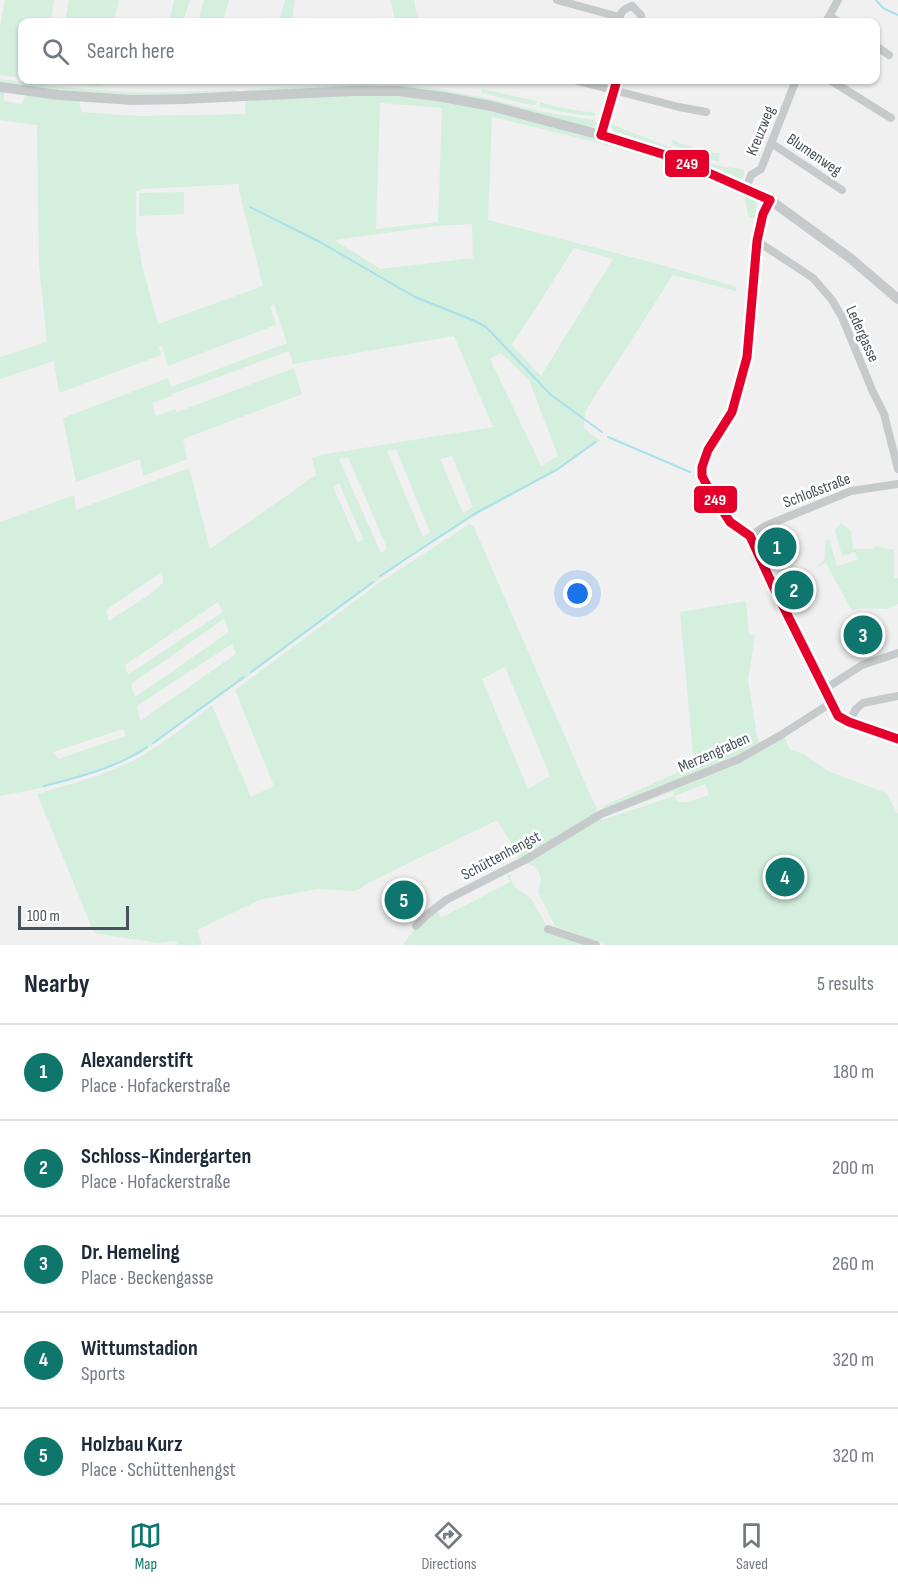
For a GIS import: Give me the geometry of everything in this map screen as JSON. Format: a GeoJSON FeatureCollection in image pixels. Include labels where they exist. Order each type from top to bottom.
{"type":"FeatureCollection","features":[{"type":"Feature","properties":{"kind":"street"},"geometry":{"type":"LineString","coordinates":[[557,0],[613,18]]}},
{"type":"Feature","properties":{"kind":"street"},"geometry":{"type":"LineString","coordinates":[[829,18],[838,0]]}},
{"type":"Feature","properties":{"kind":"street"},"geometry":{"type":"LineString","coordinates":[[620,18],[621,12],[633,3],[642,18]]}},
{"type":"Feature","properties":{"kind":"street"},"geometry":{"type":"LineString","coordinates":[[880,49],[889,55]]}},
{"type":"Feature","properties":{"kind":"street"},"geometry":{"type":"LineString","coordinates":[[590,84],[706,112]]}},
{"type":"Feature","properties":{"kind":"street"},"geometry":{"type":"LineString","coordinates":[[601,135],[616,84]]}},
{"type":"Feature","properties":{"kind":"street","name":"Kreuzweg"},"geometry":{"type":"LineString","coordinates":[[746,189],[751,175],[761,169],[794,84]]}},
{"type":"Feature","properties":{"kind":"street"},"geometry":{"type":"LineString","coordinates":[[836,84],[891,118]]}},
{"type":"Feature","properties":{"kind":"street"},"geometry":{"type":"LineString","coordinates":[[0,87],[40,93],[132,100],[398,91],[491,106],[601,135],[675,158],[770,200],[850,258],[898,298]]}},
{"type":"Feature","properties":{"kind":"street","name":"Blumenweg"},"geometry":{"type":"LineString","coordinates":[[771,143],[842,190]]}},
{"type":"Feature","properties":{"kind":"street"},"geometry":{"type":"LineString","coordinates":[[770,200],[757,241],[747,357],[732,412],[708,450],[702,467],[702,476],[730,522],[750,536],[838,716],[898,739]]}},
{"type":"Feature","properties":{"kind":"street","name":"Ledergasse"},"geometry":{"type":"LineString","coordinates":[[757,241],[813,278],[832,300],[842,317],[884,414],[898,469]]}},
{"type":"Feature","properties":{"kind":"street","name":"Schloßstraße"},"geometry":{"type":"LineString","coordinates":[[750,536],[765,526],[851,491],[898,484]]}},
{"type":"Feature","properties":{"kind":"street"},"geometry":{"type":"LineString","coordinates":[[825,689],[862,665],[898,653]]}},
{"type":"Feature","properties":{"kind":"street"},"geometry":{"type":"LineString","coordinates":[[849,722],[856,709],[863,703],[898,696]]}},
{"type":"Feature","properties":{"kind":"street","name":"Merzengraben"},"geometry":{"type":"LineString","coordinates":[[601,814],[740,759],[831,703]]}},
{"type":"Feature","properties":{"kind":"street","name":"Schüttenhengst"},"geometry":{"type":"LineString","coordinates":[[416,926],[446,900],[525,860],[601,814]]}},
{"type":"Feature","properties":{"kind":"street"},"geometry":{"type":"LineString","coordinates":[[548,929],[596,945]]}},
{"type":"Feature","properties":{"kind":"green space"},"geometry":{"type":"Polygon","coordinates":[[[5,0],[54,0],[52,18],[18,18],[18,77],[0,75],[0,26],[5,0]]]}},
{"type":"Feature","properties":{"kind":"green space"},"geometry":{"type":"Polygon","coordinates":[[[69,0],[119,0],[115,18],[66,18],[69,0]]]}},
{"type":"Feature","properties":{"kind":"green space"},"geometry":{"type":"Polygon","coordinates":[[[174,0],[190,0],[184,18],[170,18],[174,0]]]}},
{"type":"Feature","properties":{"kind":"green space"},"geometry":{"type":"Polygon","coordinates":[[[204,0],[229,0],[224,18],[199,18],[204,0]]]}},
{"type":"Feature","properties":{"kind":"green space"},"geometry":{"type":"Polygon","coordinates":[[[285,0],[295,0],[293,18],[280,18],[285,0]]]}},
{"type":"Feature","properties":{"kind":"green space"},"geometry":{"type":"Polygon","coordinates":[[[391,0],[414,0],[417,18],[394,18],[391,0]]]}},
{"type":"Feature","properties":{"kind":"green space"},"geometry":{"type":"Polygon","coordinates":[[[0,79],[18,81],[18,84],[129,92],[236,90],[238,92],[129,95],[0,83],[0,79]]]}},
{"type":"Feature","properties":{"kind":"green space"},"geometry":{"type":"Polygon","coordinates":[[[79,84],[102,84],[102,86],[79,84]]]}},
{"type":"Feature","properties":{"kind":"green space"},"geometry":{"type":"Polygon","coordinates":[[[356,84],[407,85],[443,90],[593,120],[598,124],[592,127],[583,126],[445,94],[246,92],[248,89],[356,84]]]}},
{"type":"Feature","properties":{"kind":"green space"},"geometry":{"type":"Polygon","coordinates":[[[482,89],[537,101],[536,105],[482,93],[482,89]]]}},
{"type":"Feature","properties":{"kind":"green space"},"geometry":{"type":"Polygon","coordinates":[[[0,90],[4,91],[4,101],[22,104],[26,94],[79,99],[81,112],[138,116],[245,114],[246,100],[351,94],[402,96],[487,108],[667,158],[753,197],[756,202],[756,220],[748,216],[745,196],[696,174],[616,148],[492,117],[488,220],[666,266],[737,287],[736,291],[673,275],[585,412],[584,428],[600,441],[558,470],[480,513],[407,559],[140,754],[84,776],[46,787],[0,796],[0,522],[74,495],[76,510],[189,468],[210,549],[316,475],[312,458],[493,427],[454,336],[293,364],[289,351],[152,403],[156,416],[175,409],[177,412],[294,368],[302,394],[183,439],[187,459],[143,476],[140,459],[76,482],[63,418],[168,378],[171,387],[287,343],[274,304],[270,306],[276,325],[168,366],[162,346],[159,347],[161,355],[59,393],[54,361],[0,379],[0,357],[47,342],[39,266],[37,125],[0,120],[0,90]],[[380,103],[376,229],[438,222],[442,108],[380,103]],[[239,184],[142,189],[136,192],[136,234],[158,324],[263,286],[239,184]],[[472,224],[437,226],[334,240],[381,269],[473,258],[472,224]],[[574,248],[512,345],[541,376],[613,259],[574,248]],[[501,353],[490,359],[541,466],[558,456],[529,380],[501,353]],[[396,449],[387,451],[423,537],[430,532],[396,449]],[[452,456],[440,459],[463,513],[473,507],[452,456]],[[348,457],[339,459],[381,553],[387,548],[348,457]],[[339,483],[333,487],[358,543],[363,539],[339,483]],[[162,572],[106,610],[109,621],[163,583],[162,572]],[[218,602],[125,665],[128,675],[223,612],[218,602]],[[224,619],[131,684],[135,697],[229,632],[224,619]],[[232,644],[137,706],[140,721],[236,654],[232,644]],[[123,729],[53,752],[58,759],[126,736],[123,729]]]}},
{"type":"Feature","properties":{"kind":"green space"},"geometry":{"type":"Polygon","coordinates":[[[539,102],[596,113],[593,116],[567,113],[540,107],[539,102]]]}},
{"type":"Feature","properties":{"kind":"green space"},"geometry":{"type":"Polygon","coordinates":[[[610,123],[720,166],[744,170],[743,178],[738,179],[692,158],[614,132],[610,123]]]}},
{"type":"Feature","properties":{"kind":"green space"},"geometry":{"type":"Polygon","coordinates":[[[672,140],[704,152],[720,153],[719,162],[673,145],[672,140]]]}},
{"type":"Feature","properties":{"kind":"green space"},"geometry":{"type":"Polygon","coordinates":[[[184,192],[184,214],[139,216],[139,193],[184,192]]]}},
{"type":"Feature","properties":{"kind":"green space"},"geometry":{"type":"Polygon","coordinates":[[[841,523],[851,531],[853,549],[873,549],[875,546],[894,550],[894,578],[898,578],[898,604],[887,609],[860,608],[852,611],[826,563],[815,568],[824,560],[826,540],[829,539],[837,566],[857,560],[855,552],[842,556],[835,530],[841,523]]]}},
{"type":"Feature","properties":{"kind":"green space"},"geometry":{"type":"Polygon","coordinates":[[[469,524],[474,527],[597,808],[595,815],[598,819],[602,820],[674,796],[674,791],[606,815],[784,736],[790,750],[804,754],[828,771],[886,793],[898,814],[898,945],[606,945],[555,926],[538,892],[541,879],[537,868],[520,860],[497,820],[354,891],[318,889],[262,899],[197,930],[202,945],[178,945],[176,941],[158,943],[94,933],[37,794],[97,776],[140,757],[212,705],[251,797],[274,786],[235,690],[379,583],[469,524]],[[505,667],[482,679],[528,789],[550,776],[505,667]],[[705,784],[674,796],[678,802],[689,802],[709,795],[705,784]]]}},
{"type":"Feature","properties":{"kind":"green space"},"geometry":{"type":"Polygon","coordinates":[[[746,601],[749,635],[755,635],[748,680],[760,743],[741,754],[620,803],[606,808],[601,807],[694,765],[680,612],[746,601]]]}},
{"type":"Feature","properties":{"kind":"green space"},"geometry":{"type":"Polygon","coordinates":[[[510,874],[513,885],[532,900],[548,929],[585,945],[403,945],[418,926],[437,910],[441,918],[510,882],[507,875],[510,874]]]}},
{"type":"Feature","properties":{"kind":"waterway"},"geometry":{"type":"LineString","coordinates":[[876,0],[883,8],[898,15]]}},
{"type":"Feature","properties":{"kind":"waterway"},"geometry":{"type":"LineString","coordinates":[[250,207],[320,242],[415,297],[486,327],[551,395],[602,432]]}},
{"type":"Feature","properties":{"kind":"waterway"},"geometry":{"type":"LineString","coordinates":[[608,437],[690,472]]}},
{"type":"Feature","properties":{"kind":"waterway"},"geometry":{"type":"LineString","coordinates":[[380,576],[474,514],[558,469],[595,442]]}},
{"type":"Feature","properties":{"kind":"waterway"},"geometry":{"type":"LineString","coordinates":[[251,672],[373,582]]}},
{"type":"Feature","properties":{"kind":"waterway"},"geometry":{"type":"LineString","coordinates":[[153,743],[244,677]]}},
{"type":"Feature","properties":{"kind":"waterway"},"geometry":{"type":"LineString","coordinates":[[44,786],[110,766],[147,747]]}},
{"type":"Feature","properties":{"kind":"transit line","name":"249"},"geometry":{"type":"LineString","coordinates":[[601,135],[616,84]]}},
{"type":"Feature","properties":{"kind":"transit line","name":"249"},"geometry":{"type":"LineString","coordinates":[[601,135],[675,158],[770,200]]}},
{"type":"Feature","properties":{"kind":"transit line","name":"249"},"geometry":{"type":"LineString","coordinates":[[770,200],[763,214],[757,241],[747,357],[732,412],[708,450],[702,467],[702,476],[730,522],[750,536],[838,716],[898,739]]}},
{"type":"Feature","properties":{"kind":"place","name":"Alexanderstift"},"geometry":{"type":"Point","coordinates":[777,547]}},
{"type":"Feature","properties":{"kind":"place","name":"Schloss-Kindergarten"},"geometry":{"type":"Point","coordinates":[794,590]}},
{"type":"Feature","properties":{"kind":"place","name":"Dr. Hemeling"},"geometry":{"type":"Point","coordinates":[863,635]}},
{"type":"Feature","properties":{"kind":"place","name":"Wittumstadion"},"geometry":{"type":"Point","coordinates":[785,877]}},
{"type":"Feature","properties":{"kind":"place","name":"Holzbau Kurz"},"geometry":{"type":"Point","coordinates":[404,900]}}]}
